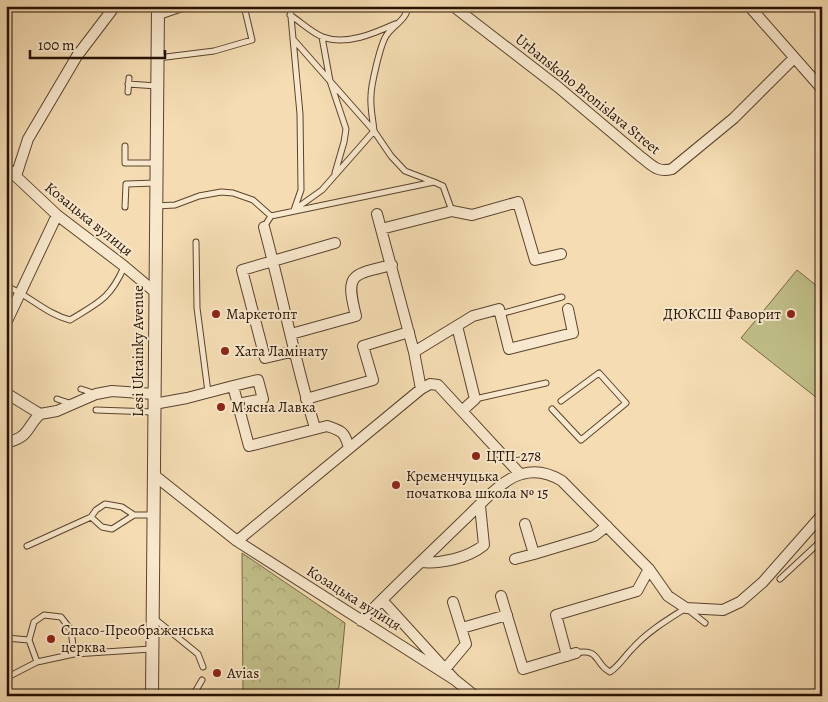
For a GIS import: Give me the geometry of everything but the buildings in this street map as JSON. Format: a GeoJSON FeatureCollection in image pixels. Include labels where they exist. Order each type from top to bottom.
{"type":"FeatureCollection","features":[{"type":"Feature","properties":{"kind":"street"},"geometry":{"type":"LineString","coordinates":[[16,176],[28,139],[77,56],[115,6]]}},
{"type":"Feature","properties":{"kind":"street","name":"Urbanskoho Bronislava Street"},"geometry":{"type":"LineString","coordinates":[[453,6],[558,87],[634,152],[654,167],[664,171],[672,168],[734,118],[794,58]]}},
{"type":"Feature","properties":{"kind":"street"},"geometry":{"type":"LineString","coordinates":[[748,6],[822,90]]}},
{"type":"Feature","properties":{"kind":"street","name":"Lesi Ukrainky Avenue"},"geometry":{"type":"LineString","coordinates":[[152,696],[151,616],[158,12]]}},
{"type":"Feature","properties":{"kind":"street","name":"Козацька вулиця"},"geometry":{"type":"LineString","coordinates":[[6,167],[57,215],[155,292]]}},
{"type":"Feature","properties":{"kind":"street"},"geometry":{"type":"LineString","coordinates":[[382,229],[452,211],[472,214],[518,202],[535,260],[561,254]]}},
{"type":"Feature","properties":{"kind":"street"},"geometry":{"type":"LineString","coordinates":[[377,214],[414,352],[421,389]]}},
{"type":"Feature","properties":{"kind":"street"},"geometry":{"type":"LineString","coordinates":[[6,323],[57,215]]}},
{"type":"Feature","properties":{"kind":"street"},"geometry":{"type":"LineString","coordinates":[[264,227],[306,399],[315,428]]}},
{"type":"Feature","properties":{"kind":"street"},"geometry":{"type":"LineString","coordinates":[[295,351],[265,358],[242,270],[335,243]]}},
{"type":"Feature","properties":{"kind":"street"},"geometry":{"type":"LineString","coordinates":[[291,334],[356,316],[350,291],[353,279],[361,273],[392,265]]}},
{"type":"Feature","properties":{"kind":"street"},"geometry":{"type":"LineString","coordinates":[[414,352],[473,316],[498,309],[509,349],[573,333],[568,309]]}},
{"type":"Feature","properties":{"kind":"street"},"geometry":{"type":"LineString","coordinates":[[457,326],[475,399],[463,410]]}},
{"type":"Feature","properties":{"kind":"street"},"geometry":{"type":"LineString","coordinates":[[306,399],[373,380],[364,346],[408,332]]}},
{"type":"Feature","properties":{"kind":"street"},"geometry":{"type":"LineString","coordinates":[[6,393],[40,414],[58,411],[96,394],[112,391],[154,403],[258,380],[263,399],[238,404]]}},
{"type":"Feature","properties":{"kind":"street"},"geometry":{"type":"LineString","coordinates":[[237,541],[421,389],[430,384],[438,385],[463,410],[520,474]]}},
{"type":"Feature","properties":{"kind":"street"},"geometry":{"type":"LineString","coordinates":[[233,386],[248,446],[327,426],[337,429],[346,435],[349,448]]}},
{"type":"Feature","properties":{"kind":"street"},"geometry":{"type":"LineString","coordinates":[[6,443],[17,440],[27,432],[40,414]]}},
{"type":"Feature","properties":{"kind":"street"},"geometry":{"type":"LineString","coordinates":[[361,621],[480,506],[506,482],[520,474],[537,472],[550,474],[562,480],[649,569],[668,596],[686,608],[723,610],[740,602],[764,582],[822,515]]}},
{"type":"Feature","properties":{"kind":"street","name":"Козацька вулиця"},"geometry":{"type":"LineString","coordinates":[[154,475],[237,541],[456,680]]}},
{"type":"Feature","properties":{"kind":"street"},"geometry":{"type":"LineString","coordinates":[[421,562],[432,563],[452,559],[477,551],[484,545],[480,506]]}},
{"type":"Feature","properties":{"kind":"street"},"geometry":{"type":"LineString","coordinates":[[525,524],[534,554]]}},
{"type":"Feature","properties":{"kind":"street"},"geometry":{"type":"LineString","coordinates":[[515,560],[594,536],[607,526]]}},
{"type":"Feature","properties":{"kind":"street"},"geometry":{"type":"LineString","coordinates":[[501,596],[523,669],[572,654],[556,615],[637,591],[649,569]]}},
{"type":"Feature","properties":{"kind":"street","name":"Козацька вулиця"},"geometry":{"type":"LineString","coordinates":[[382,600],[470,694]]}},
{"type":"Feature","properties":{"kind":"street"},"geometry":{"type":"LineString","coordinates":[[446,668],[466,644],[453,602]]}},
{"type":"Feature","properties":{"kind":"street"},"geometry":{"type":"LineString","coordinates":[[462,628],[506,615]]}},
{"type":"Feature","properties":{"kind":"lane"},"geometry":{"type":"LineString","coordinates":[[158,12],[190,6]]}},
{"type":"Feature","properties":{"kind":"lane"},"geometry":{"type":"LineString","coordinates":[[157,58],[214,51],[252,40],[244,6]]}},
{"type":"Feature","properties":{"kind":"lane"},"geometry":{"type":"LineString","coordinates":[[290,6],[300,114],[301,190],[294,210]]}},
{"type":"Feature","properties":{"kind":"lane"},"geometry":{"type":"LineString","coordinates":[[294,210],[322,190],[374,131],[370,96],[381,47],[386,36],[405,17],[408,6]]}},
{"type":"Feature","properties":{"kind":"lane"},"geometry":{"type":"LineString","coordinates":[[290,15],[322,37],[333,39],[348,39],[371,34],[397,23]]}},
{"type":"Feature","properties":{"kind":"lane"},"geometry":{"type":"LineString","coordinates":[[322,37],[330,82],[346,129],[334,176]]}},
{"type":"Feature","properties":{"kind":"lane"},"geometry":{"type":"LineString","coordinates":[[293,39],[374,131],[391,156],[406,170],[443,186],[452,211]]}},
{"type":"Feature","properties":{"kind":"lane"},"geometry":{"type":"LineString","coordinates":[[128,92],[129,78]]}},
{"type":"Feature","properties":{"kind":"lane"},"geometry":{"type":"LineString","coordinates":[[128,84],[157,86]]}},
{"type":"Feature","properties":{"kind":"lane"},"geometry":{"type":"LineString","coordinates":[[125,146],[125,163],[156,163]]}},
{"type":"Feature","properties":{"kind":"lane"},"geometry":{"type":"LineString","coordinates":[[264,227],[271,216],[434,182]]}},
{"type":"Feature","properties":{"kind":"lane"},"geometry":{"type":"LineString","coordinates":[[125,207],[126,184],[156,183]]}},
{"type":"Feature","properties":{"kind":"lane"},"geometry":{"type":"LineString","coordinates":[[156,206],[176,205],[199,196],[220,192],[234,193],[253,200],[271,216]]}},
{"type":"Feature","properties":{"kind":"lane"},"geometry":{"type":"LineString","coordinates":[[196,242],[197,308],[208,392]]}},
{"type":"Feature","properties":{"kind":"lane"},"geometry":{"type":"LineString","coordinates":[[6,286],[21,292],[33,302],[59,317],[70,320],[104,300],[117,283],[124,266]]}},
{"type":"Feature","properties":{"kind":"lane"},"geometry":{"type":"LineString","coordinates":[[500,314],[562,296]]}},
{"type":"Feature","properties":{"kind":"lane"},"geometry":{"type":"LineString","coordinates":[[552,409],[581,440],[626,403],[599,373],[561,401]]}},
{"type":"Feature","properties":{"kind":"lane"},"geometry":{"type":"LineString","coordinates":[[475,399],[546,383]]}},
{"type":"Feature","properties":{"kind":"lane"},"geometry":{"type":"LineString","coordinates":[[81,389],[96,394]]}},
{"type":"Feature","properties":{"kind":"lane"},"geometry":{"type":"LineString","coordinates":[[57,398],[75,405]]}},
{"type":"Feature","properties":{"kind":"lane"},"geometry":{"type":"LineString","coordinates":[[96,410],[154,403]]}},
{"type":"Feature","properties":{"kind":"lane"},"geometry":{"type":"LineString","coordinates":[[27,546],[91,517],[96,510],[105,504],[122,507],[134,515]]}},
{"type":"Feature","properties":{"kind":"lane"},"geometry":{"type":"LineString","coordinates":[[91,517],[102,527],[112,529],[134,515],[153,515]]}},
{"type":"Feature","properties":{"kind":"lane"},"geometry":{"type":"LineString","coordinates":[[780,579],[822,540]]}},
{"type":"Feature","properties":{"kind":"lane"},"geometry":{"type":"LineString","coordinates":[[572,654],[586,651],[592,652],[598,658],[603,668],[610,672],[619,666],[632,648],[662,623],[686,608],[706,623]]}},
{"type":"Feature","properties":{"kind":"lane"},"geometry":{"type":"LineString","coordinates":[[37,662],[29,640],[34,622],[44,616],[61,617],[71,630],[74,654]]}},
{"type":"Feature","properties":{"kind":"lane"},"geometry":{"type":"LineString","coordinates":[[151,616],[198,654],[202,667]]}},
{"type":"Feature","properties":{"kind":"lane"},"geometry":{"type":"LineString","coordinates":[[6,638],[29,640]]}},
{"type":"Feature","properties":{"kind":"lane"},"geometry":{"type":"LineString","coordinates":[[6,678],[37,662],[74,654],[152,649]]}},
{"type":"Feature","properties":{"kind":"lane"},"geometry":{"type":"LineString","coordinates":[[187,696],[195,692],[202,680]]}},
{"type":"Feature","properties":{"kind":"green space","name":"ДЮКСШ Фаворит"},"geometry":{"type":"Polygon","coordinates":[[[797,270],[822,290],[822,402],[741,338],[797,270]]]}},
{"type":"Feature","properties":{"kind":"green space"},"geometry":{"type":"Polygon","coordinates":[[[242,553],[345,623],[339,687],[333,696],[243,696],[242,553]]]}},
{"type":"Feature","properties":{"kind":"place","name":"Маркетопт"},"geometry":{"type":"Point","coordinates":[216,314]}},
{"type":"Feature","properties":{"kind":"place","name":"ДЮКСШ Фаворит"},"geometry":{"type":"Point","coordinates":[791,314]}},
{"type":"Feature","properties":{"kind":"place","name":"Хата Ламінату"},"geometry":{"type":"Point","coordinates":[225,351]}},
{"type":"Feature","properties":{"kind":"place","name":"М'ясна Лавка"},"geometry":{"type":"Point","coordinates":[221,407]}},
{"type":"Feature","properties":{"kind":"place","name":"ЦТП-278"},"geometry":{"type":"Point","coordinates":[476,456]}},
{"type":"Feature","properties":{"kind":"place","name":"Кременчуцька початкова школа № 15"},"geometry":{"type":"Point","coordinates":[396,485]}},
{"type":"Feature","properties":{"kind":"place","name":"Спасо-Преображенська церква"},"geometry":{"type":"Point","coordinates":[51,639]}},
{"type":"Feature","properties":{"kind":"place","name":"Avias"},"geometry":{"type":"Point","coordinates":[217,673]}}]}
